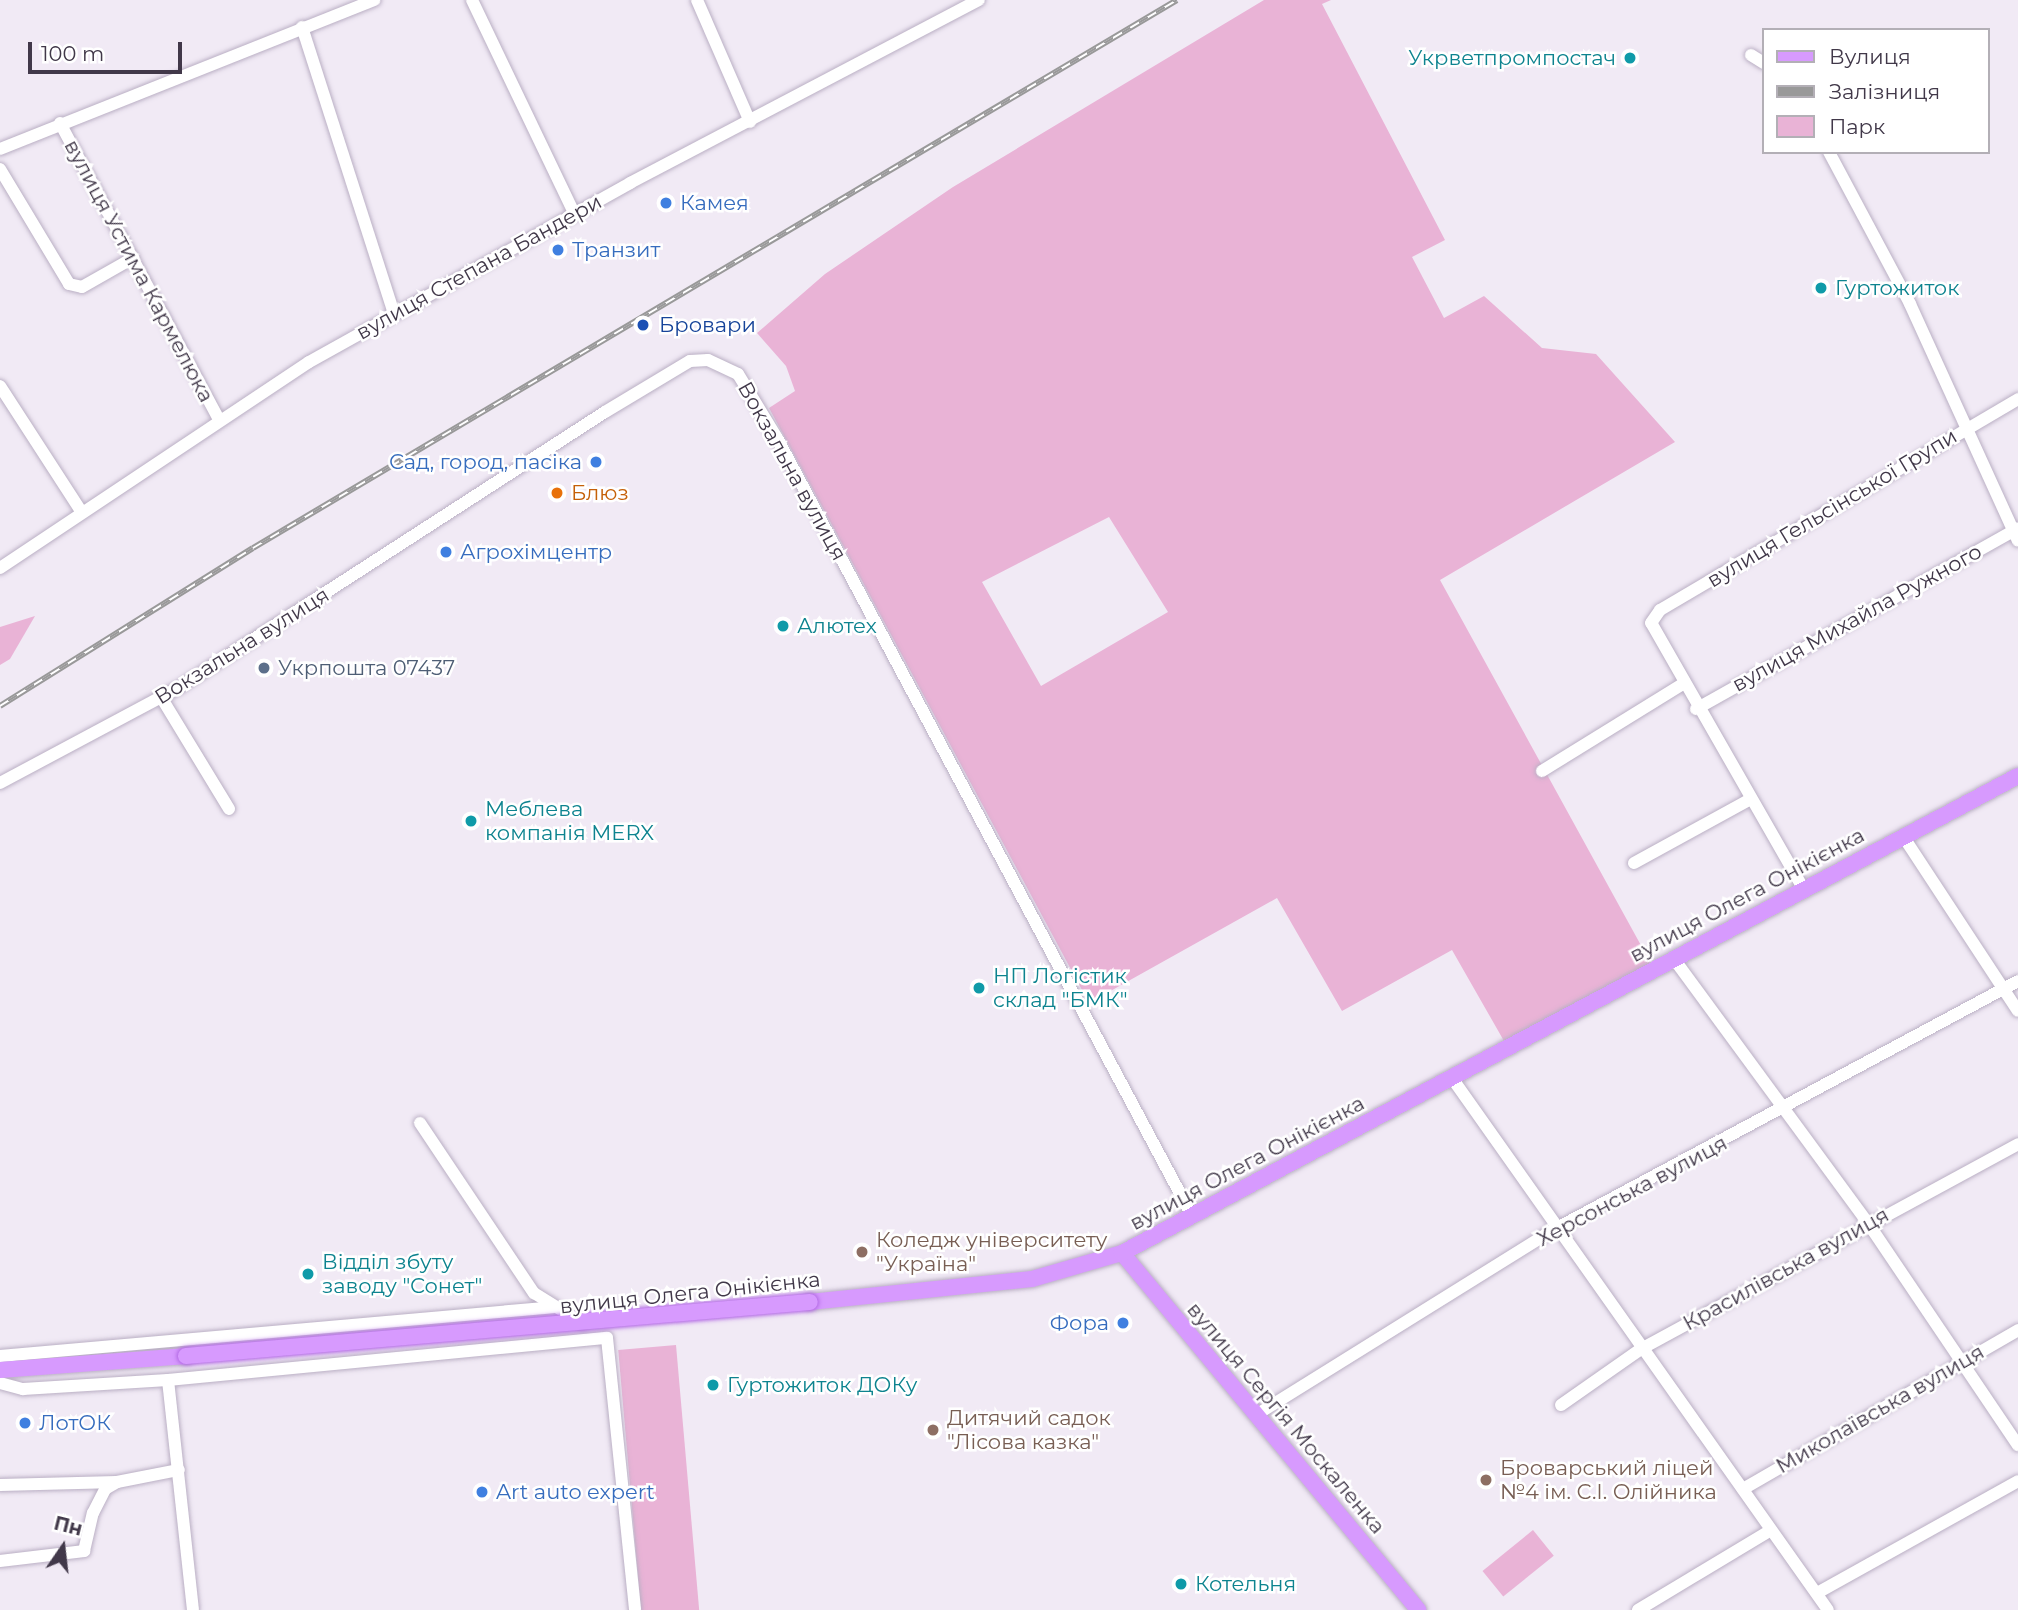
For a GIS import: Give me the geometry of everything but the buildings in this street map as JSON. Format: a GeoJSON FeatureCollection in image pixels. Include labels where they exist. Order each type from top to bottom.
{"type":"FeatureCollection","features":[{"type":"Feature","properties":{"kind":"main road","name":"вулиця Олега Онікієнка"},"geometry":{"type":"LineString","coordinates":[[0,1370],[810,1302],[1032,1279],[1122,1253],[1803,888],[2018,776]]}},
{"type":"Feature","properties":{"kind":"main road","name":"вулиця Сергія Москаленка"},"geometry":{"type":"LineString","coordinates":[[1122,1253],[1418,1610]]}},
{"type":"Feature","properties":{"kind":"street"},"geometry":{"type":"LineString","coordinates":[[0,149],[374,0]]}},
{"type":"Feature","properties":{"kind":"street"},"geometry":{"type":"LineString","coordinates":[[472,0],[574,213]]}},
{"type":"Feature","properties":{"kind":"street"},"geometry":{"type":"LineString","coordinates":[[697,0],[750,122]]}},
{"type":"Feature","properties":{"kind":"street","name":"вулиця Степана Бандери"},"geometry":{"type":"LineString","coordinates":[[0,568],[218,418],[394,314],[574,213],[979,0]]}},
{"type":"Feature","properties":{"kind":"street"},"geometry":{"type":"LineString","coordinates":[[302,27],[394,314]]}},
{"type":"Feature","properties":{"kind":"street"},"geometry":{"type":"LineString","coordinates":[[1751,55],[1762,62]]}},
{"type":"Feature","properties":{"kind":"street","name":"вулиця Устима Кармелюка"},"geometry":{"type":"LineString","coordinates":[[60,123],[218,418]]}},
{"type":"Feature","properties":{"kind":"street"},"geometry":{"type":"LineString","coordinates":[[1830,154],[1910,304],[1964,430],[2016,533]]}},
{"type":"Feature","properties":{"kind":"street"},"geometry":{"type":"LineString","coordinates":[[0,169],[69,284],[82,287],[133,258]]}},
{"type":"Feature","properties":{"kind":"street","name":"Вокзальна вулиця"},"geometry":{"type":"LineString","coordinates":[[0,783],[161,697],[690,361],[727,367],[738,374],[777,438],[1192,1216]]}},
{"type":"Feature","properties":{"kind":"street"},"geometry":{"type":"LineString","coordinates":[[0,386],[81,511]]}},
{"type":"Feature","properties":{"kind":"street","name":"вулиця Гельсінської Групи"},"geometry":{"type":"LineString","coordinates":[[1681,685],[1651,623],[1660,610],[2018,399]]}},
{"type":"Feature","properties":{"kind":"street","name":"вулиця Михайла Ружного"},"geometry":{"type":"LineString","coordinates":[[1696,709],[2016,533]]}},
{"type":"Feature","properties":{"kind":"street"},"geometry":{"type":"LineString","coordinates":[[1542,771],[1681,685],[1803,888]]}},
{"type":"Feature","properties":{"kind":"street"},"geometry":{"type":"LineString","coordinates":[[161,697],[229,809]]}},
{"type":"Feature","properties":{"kind":"street"},"geometry":{"type":"LineString","coordinates":[[1634,863],[1749,800]]}},
{"type":"Feature","properties":{"kind":"street"},"geometry":{"type":"LineString","coordinates":[[1903,836],[2018,1011]]}},
{"type":"Feature","properties":{"kind":"street"},"geometry":{"type":"LineString","coordinates":[[1674,959],[1787,1109],[1868,1223],[1959,1362],[2018,1445]]}},
{"type":"Feature","properties":{"kind":"street","name":"Херсонська вулиця"},"geometry":{"type":"LineString","coordinates":[[1256,1415],[1557,1228],[1787,1109],[2018,981]]}},
{"type":"Feature","properties":{"kind":"street"},"geometry":{"type":"LineString","coordinates":[[1452,1078],[1828,1610]]}},
{"type":"Feature","properties":{"kind":"street"},"geometry":{"type":"LineString","coordinates":[[420,1124],[534,1293],[607,1338]]}},
{"type":"Feature","properties":{"kind":"street","name":"Красилівська вулиця"},"geometry":{"type":"LineString","coordinates":[[1561,1405],[1641,1349],[1868,1223],[2018,1144]]}},
{"type":"Feature","properties":{"kind":"street"},"geometry":{"type":"LineString","coordinates":[[0,1356],[556,1307]]}},
{"type":"Feature","properties":{"kind":"street"},"geometry":{"type":"LineString","coordinates":[[315,1329],[318,1362]]}},
{"type":"Feature","properties":{"kind":"street","name":"Миколаївська вулиця"},"geometry":{"type":"LineString","coordinates":[[1743,1489],[2018,1329]]}},
{"type":"Feature","properties":{"kind":"street"},"geometry":{"type":"LineString","coordinates":[[0,1383],[23,1389],[168,1380],[318,1362],[607,1338]]}},
{"type":"Feature","properties":{"kind":"street"},"geometry":{"type":"LineString","coordinates":[[607,1338],[635,1610]]}},
{"type":"Feature","properties":{"kind":"street"},"geometry":{"type":"LineString","coordinates":[[168,1380],[193,1610]]}},
{"type":"Feature","properties":{"kind":"street"},"geometry":{"type":"LineString","coordinates":[[0,1485],[117,1482],[179,1470]]}},
{"type":"Feature","properties":{"kind":"street"},"geometry":{"type":"LineString","coordinates":[[1817,1593],[2018,1481]]}},
{"type":"Feature","properties":{"kind":"street"},"geometry":{"type":"LineString","coordinates":[[0,1561],[83,1551],[93,1513],[105,1489],[117,1482]]}},
{"type":"Feature","properties":{"kind":"street"},"geometry":{"type":"LineString","coordinates":[[1639,1610],[1771,1530]]}},
{"type":"Feature","properties":{"kind":"green space"},"geometry":{"type":"Polygon","coordinates":[[[1264,0],[1331,0],[1322,4],[1445,240],[1412,257],[1444,318],[1484,296],[1542,348],[1596,354],[1675,442],[1440,580],[1654,969],[1508,1048],[1452,950],[1342,1011],[1277,898],[1089,1003],[769,408],[795,391],[786,366],[757,333],[825,274],[953,187],[1264,0]],[[1109,517],[982,582],[1041,686],[1168,612],[1109,517]]]}},
{"type":"Feature","properties":{"kind":"green space"},"geometry":{"type":"Polygon","coordinates":[[[35,616],[10,659],[0,665],[0,627],[35,616]]]}},
{"type":"Feature","properties":{"kind":"green space"},"geometry":{"type":"Polygon","coordinates":[[[676,1345],[699,1610],[641,1610],[618,1350],[676,1345]]]}},
{"type":"Feature","properties":{"kind":"green space"},"geometry":{"type":"Polygon","coordinates":[[[1533,1530],[1554,1556],[1503,1597],[1482,1571],[1533,1530]]]}},
{"type":"Feature","properties":{"kind":"railway"},"geometry":{"type":"LineString","coordinates":[[0,706],[253,548],[1177,0]]}},
{"type":"Feature","properties":{"kind":"place","name":"Укрветпромпостач"},"geometry":{"type":"Point","coordinates":[1630,58]}},
{"type":"Feature","properties":{"kind":"place","name":"Камея"},"geometry":{"type":"Point","coordinates":[666,203]}},
{"type":"Feature","properties":{"kind":"place","name":"Транзит"},"geometry":{"type":"Point","coordinates":[558,250]}},
{"type":"Feature","properties":{"kind":"place","name":"Гуртожиток"},"geometry":{"type":"Point","coordinates":[1821,288]}},
{"type":"Feature","properties":{"kind":"place","name":"Бровари"},"geometry":{"type":"Point","coordinates":[643,325]}},
{"type":"Feature","properties":{"kind":"place","name":"Сад, город, пасіка"},"geometry":{"type":"Point","coordinates":[596,462]}},
{"type":"Feature","properties":{"kind":"place","name":"Блюз"},"geometry":{"type":"Point","coordinates":[557,493]}},
{"type":"Feature","properties":{"kind":"place","name":"Агрохімцентр"},"geometry":{"type":"Point","coordinates":[446,552]}},
{"type":"Feature","properties":{"kind":"place","name":"Алютех"},"geometry":{"type":"Point","coordinates":[783,626]}},
{"type":"Feature","properties":{"kind":"place","name":"Укрпошта 07437"},"geometry":{"type":"Point","coordinates":[264,668]}},
{"type":"Feature","properties":{"kind":"place","name":"Меблева компанія MERX"},"geometry":{"type":"Point","coordinates":[471,821]}},
{"type":"Feature","properties":{"kind":"place","name":"НП Логістик склад \"БМК\""},"geometry":{"type":"Point","coordinates":[979,988]}},
{"type":"Feature","properties":{"kind":"place","name":"Коледж університету \"Україна\""},"geometry":{"type":"Point","coordinates":[862,1252]}},
{"type":"Feature","properties":{"kind":"place","name":"Відділ збуту заводу \"Сонет\""},"geometry":{"type":"Point","coordinates":[308,1274]}},
{"type":"Feature","properties":{"kind":"place","name":"Фора"},"geometry":{"type":"Point","coordinates":[1123,1323]}},
{"type":"Feature","properties":{"kind":"place","name":"Гуртожиток ДОКу"},"geometry":{"type":"Point","coordinates":[713,1385]}},
{"type":"Feature","properties":{"kind":"place","name":"ЛотОК"},"geometry":{"type":"Point","coordinates":[25,1423]}},
{"type":"Feature","properties":{"kind":"place","name":"Дитячий садок \"Лісова казка\""},"geometry":{"type":"Point","coordinates":[933,1430]}},
{"type":"Feature","properties":{"kind":"place","name":"Броварський ліцей №4 ім. С.І. Олійника"},"geometry":{"type":"Point","coordinates":[1486,1480]}},
{"type":"Feature","properties":{"kind":"place","name":"Art auto expert"},"geometry":{"type":"Point","coordinates":[482,1492]}},
{"type":"Feature","properties":{"kind":"place","name":"Котельня"},"geometry":{"type":"Point","coordinates":[1181,1584]}}]}
